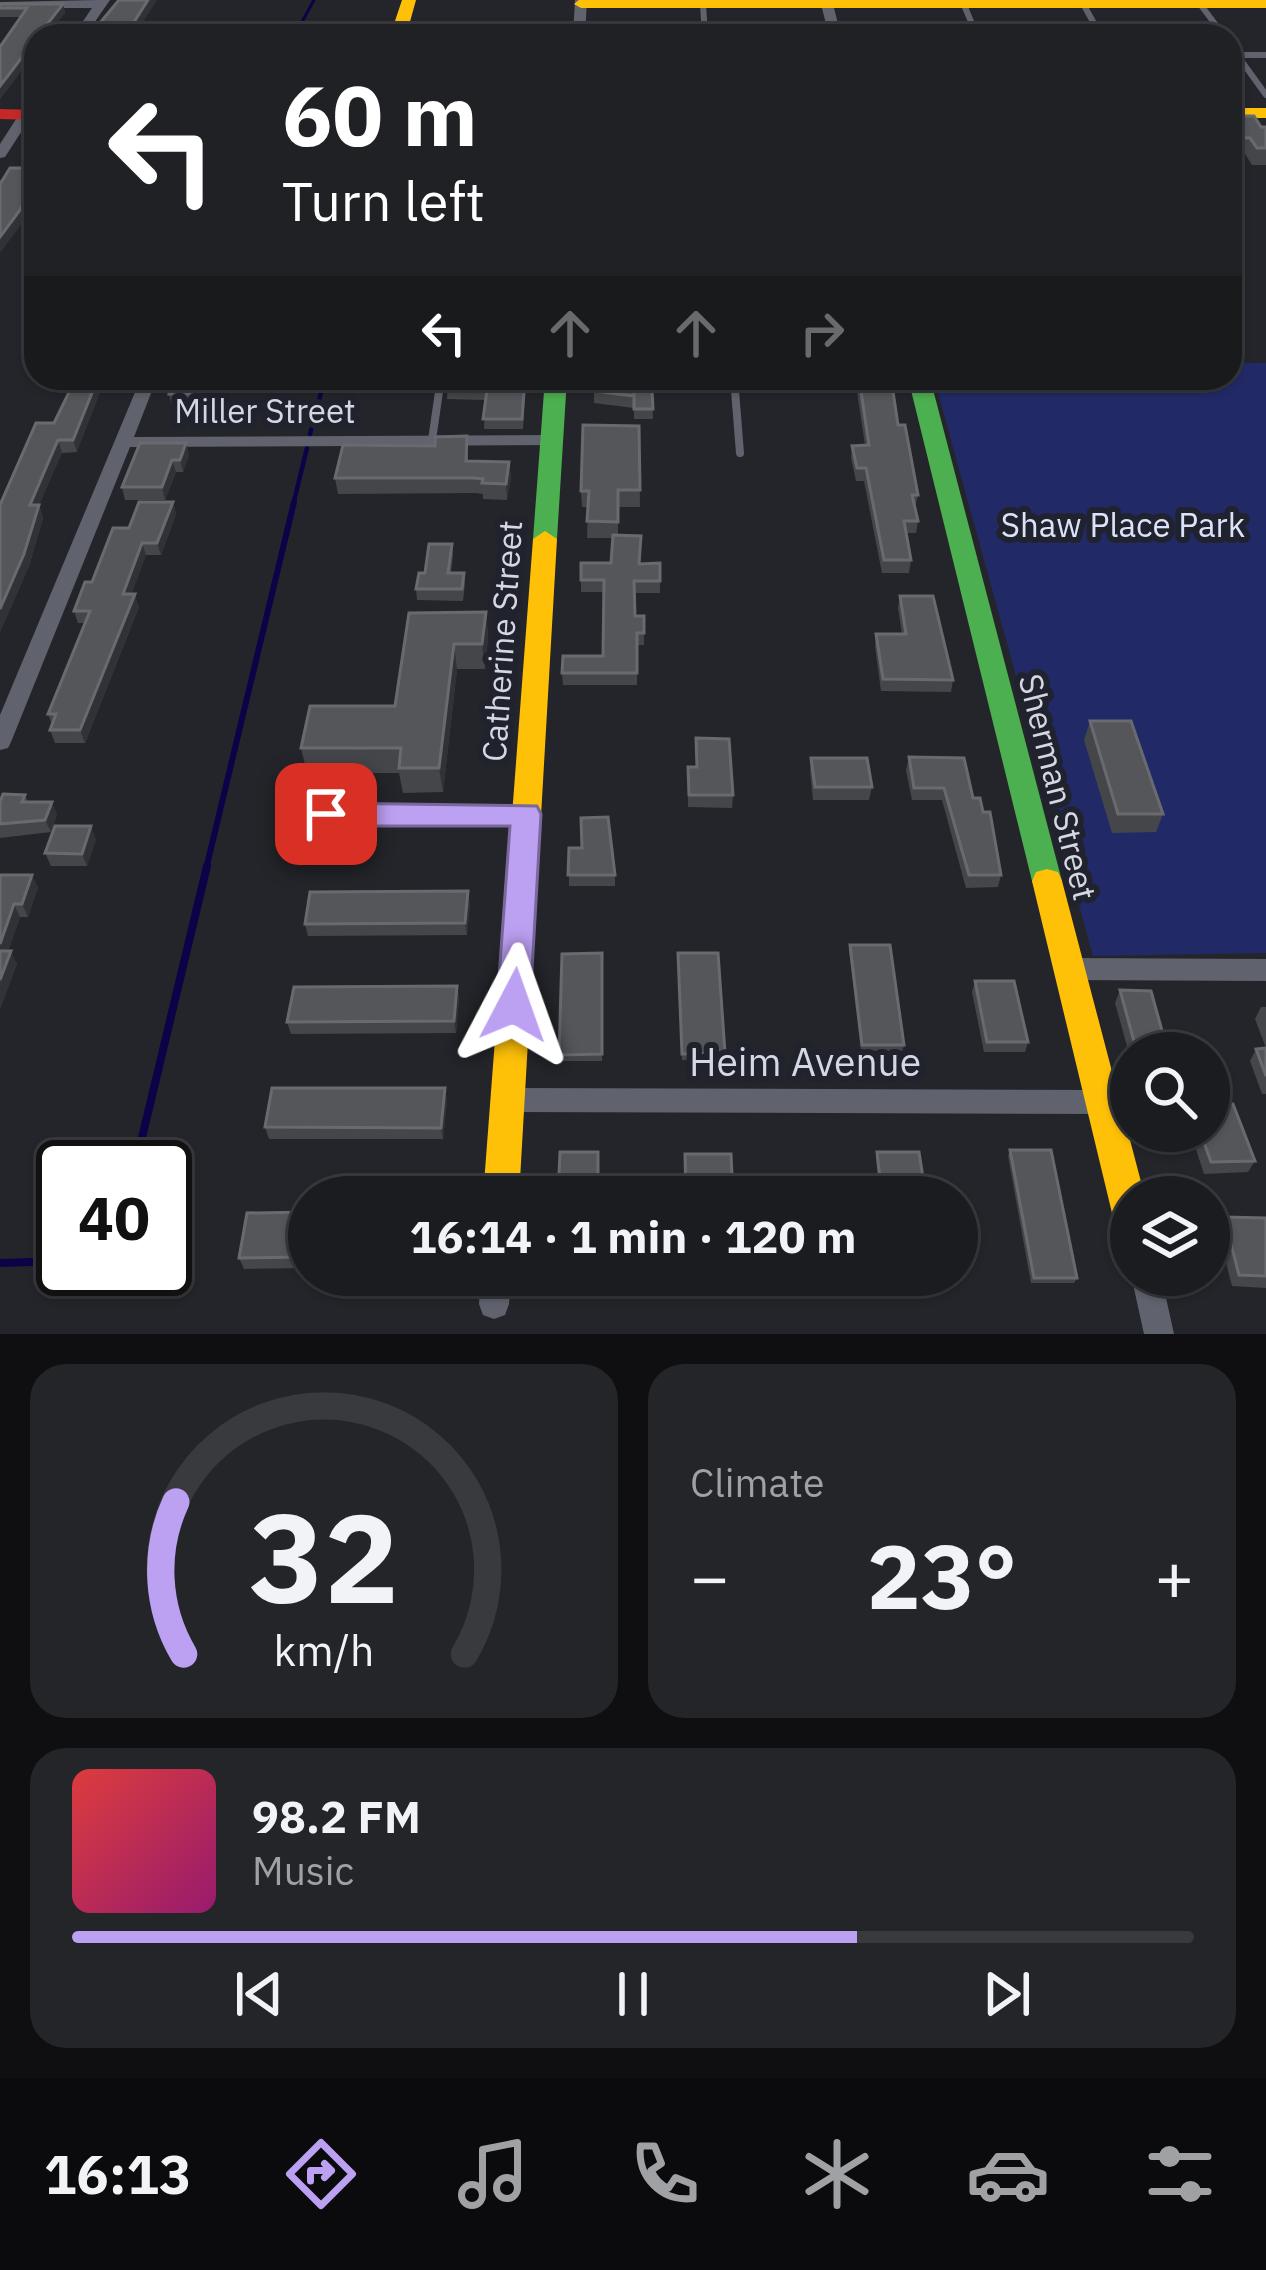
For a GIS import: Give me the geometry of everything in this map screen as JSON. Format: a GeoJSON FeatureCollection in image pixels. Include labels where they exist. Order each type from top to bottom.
{"type":"FeatureCollection","features":[{"type":"Feature","properties":{"kind":"street"},"geometry":{"type":"LineString","coordinates":[[0,4],[102,2]]}},
{"type":"Feature","properties":{"kind":"street"},"geometry":{"type":"LineString","coordinates":[[581,2],[1266,4]]}},
{"type":"Feature","properties":{"kind":"street"},"geometry":{"type":"LineString","coordinates":[[0,154],[24,111]]}},
{"type":"Feature","properties":{"kind":"street"},"geometry":{"type":"LineString","coordinates":[[2,730],[144,390]]}},
{"type":"Feature","properties":{"kind":"street","name":"Catherine Street"},"geometry":{"type":"LineString","coordinates":[[502,1176],[555,390]]}},
{"type":"Feature","properties":{"kind":"street","name":"Sherman Street"},"geometry":{"type":"LineString","coordinates":[[922,390],[1122,1176]]}},
{"type":"Feature","properties":{"kind":"street","name":"Miller Street"},"geometry":{"type":"LineString","coordinates":[[123,442],[552,440]]}},
{"type":"Feature","properties":{"kind":"street"},"geometry":{"type":"LineString","coordinates":[[1067,969],[1266,970]]}},
{"type":"Feature","properties":{"kind":"street","name":"Heim Avenue"},"geometry":{"type":"LineString","coordinates":[[507,1100],[1103,1102]]}},
{"type":"Feature","properties":{"kind":"street"},"geometry":{"type":"LineString","coordinates":[[1151,1296],[1159,1334]]}},
{"type":"Feature","properties":{"kind":"lane"},"geometry":{"type":"LineString","coordinates":[[703,4],[704,24]]}},
{"type":"Feature","properties":{"kind":"lane"},"geometry":{"type":"LineString","coordinates":[[1242,65],[1266,95]]}},
{"type":"Feature","properties":{"kind":"lane"},"geometry":{"type":"LineString","coordinates":[[432,440],[439,390]]}},
{"type":"Feature","properties":{"kind":"lane"},"geometry":{"type":"LineString","coordinates":[[735,390],[740,453]]}},
{"type":"Feature","properties":{"kind":"lane"},"geometry":{"type":"LineString","coordinates":[[326,814],[526,814]]}},
{"type":"Feature","properties":{"kind":"green space","name":"Shaw Place Park"},"geometry":{"type":"Polygon","coordinates":[[[1242,363],[1266,363],[1266,953],[1093,956],[937,390],[1242,390],[1242,363]]]}},
{"type":"Feature","properties":{"kind":"building"},"geometry":{"type":"Polygon","coordinates":[[[119,0],[148,0],[133,24],[99,24],[119,0]]]}},
{"type":"Feature","properties":{"kind":"building"},"geometry":{"type":"Polygon","coordinates":[[[0,4],[63,4],[47,24],[24,24],[24,55],[0,86],[0,47],[27,8],[0,8],[0,4]]]}},
{"type":"Feature","properties":{"kind":"building"},"geometry":{"type":"Polygon","coordinates":[[[1242,116],[1254,116],[1266,127],[1266,148],[1257,148],[1250,138],[1242,138],[1242,116]]]}},
{"type":"Feature","properties":{"kind":"building"},"geometry":{"type":"Polygon","coordinates":[[[10,168],[24,168],[24,201],[0,237],[0,184],[10,168]]]}},
{"type":"Feature","properties":{"kind":"building"},"geometry":{"type":"Polygon","coordinates":[[[70,390],[93,390],[73,440],[58,440],[30,505],[39,505],[0,609],[0,505],[36,423],[54,423],[70,390]]]}},
{"type":"Feature","properties":{"kind":"building"},"geometry":{"type":"Polygon","coordinates":[[[170,390],[197,390],[196,394],[169,394],[170,390]]]}},
{"type":"Feature","properties":{"kind":"building"},"geometry":{"type":"Polygon","coordinates":[[[487,390],[524,390],[522,419],[483,419],[487,390]]]}},
{"type":"Feature","properties":{"kind":"building"},"geometry":{"type":"Polygon","coordinates":[[[634,390],[634,396],[593,391],[634,390]]]}},
{"type":"Feature","properties":{"kind":"building"},"geometry":{"type":"Polygon","coordinates":[[[634,390],[652,390],[653,409],[634,409],[634,390]]]}},
{"type":"Feature","properties":{"kind":"building"},"geometry":{"type":"Polygon","coordinates":[[[861,390],[893,390],[898,425],[905,425],[918,495],[912,495],[918,521],[904,521],[911,560],[884,560],[866,468],[857,468],[852,446],[869,445],[861,390]]]}},
{"type":"Feature","properties":{"kind":"building"},"geometry":{"type":"Polygon","coordinates":[[[583,425],[639,426],[640,490],[618,490],[618,522],[587,521],[589,491],[581,491],[583,425]]]}},
{"type":"Feature","properties":{"kind":"building"},"geometry":{"type":"Polygon","coordinates":[[[467,436],[466,461],[509,462],[506,484],[475,478],[335,478],[343,445],[435,446],[435,437],[467,436]]]}},
{"type":"Feature","properties":{"kind":"building"},"geometry":{"type":"Polygon","coordinates":[[[140,443],[186,443],[180,460],[172,460],[162,487],[122,487],[140,443]]]}},
{"type":"Feature","properties":{"kind":"building"},"geometry":{"type":"Polygon","coordinates":[[[139,502],[173,502],[157,543],[142,543],[123,594],[135,594],[80,730],[50,730],[56,714],[48,714],[90,611],[74,611],[85,582],[92,582],[113,528],[129,528],[139,502]]]}},
{"type":"Feature","properties":{"kind":"building"},"geometry":{"type":"Polygon","coordinates":[[[613,535],[641,536],[639,564],[660,563],[660,581],[634,581],[635,616],[644,616],[644,633],[637,633],[637,673],[562,673],[563,656],[603,656],[604,580],[581,580],[581,563],[611,563],[613,535]]]}},
{"type":"Feature","properties":{"kind":"building"},"geometry":{"type":"Polygon","coordinates":[[[429,544],[452,544],[448,573],[464,573],[462,589],[416,589],[419,573],[425,573],[429,544]]]}},
{"type":"Feature","properties":{"kind":"building"},"geometry":{"type":"Polygon","coordinates":[[[900,596],[933,596],[953,680],[883,679],[876,634],[906,634],[900,596]]]}},
{"type":"Feature","properties":{"kind":"building"},"geometry":{"type":"Polygon","coordinates":[[[486,612],[482,644],[454,644],[439,768],[399,768],[401,748],[301,748],[310,706],[395,706],[409,613],[486,612]]]}},
{"type":"Feature","properties":{"kind":"building"},"geometry":{"type":"Polygon","coordinates":[[[1090,721],[1131,721],[1163,814],[1118,814],[1090,721]]]}},
{"type":"Feature","properties":{"kind":"building"},"geometry":{"type":"Polygon","coordinates":[[[696,738],[729,739],[733,795],[689,795],[688,767],[697,767],[696,738]]]}},
{"type":"Feature","properties":{"kind":"building"},"geometry":{"type":"Polygon","coordinates":[[[909,757],[964,758],[973,798],[980,798],[983,812],[990,812],[1001,875],[969,875],[944,788],[914,788],[909,757]]]}},
{"type":"Feature","properties":{"kind":"building"},"geometry":{"type":"Polygon","coordinates":[[[811,758],[867,758],[872,787],[815,787],[811,758]]]}},
{"type":"Feature","properties":{"kind":"building"},"geometry":{"type":"Polygon","coordinates":[[[3,794],[25,795],[22,802],[52,802],[45,820],[0,824],[3,794]]]}},
{"type":"Feature","properties":{"kind":"building"},"geometry":{"type":"Polygon","coordinates":[[[608,817],[615,875],[568,875],[569,848],[582,848],[581,818],[608,817]]]}},
{"type":"Feature","properties":{"kind":"building"},"geometry":{"type":"Polygon","coordinates":[[[55,826],[91,826],[82,854],[45,853],[55,826]]]}},
{"type":"Feature","properties":{"kind":"building"},"geometry":{"type":"Polygon","coordinates":[[[0,875],[32,875],[22,904],[14,904],[0,944],[0,875]]]}},
{"type":"Feature","properties":{"kind":"building"},"geometry":{"type":"Polygon","coordinates":[[[468,891],[465,923],[305,924],[310,892],[468,891]]]}},
{"type":"Feature","properties":{"kind":"building"},"geometry":{"type":"Polygon","coordinates":[[[850,945],[890,945],[904,1045],[862,1045],[850,945]]]}},
{"type":"Feature","properties":{"kind":"building"},"geometry":{"type":"Polygon","coordinates":[[[0,951],[11,951],[0,980],[0,951]]]}},
{"type":"Feature","properties":{"kind":"building"},"geometry":{"type":"Polygon","coordinates":[[[602,953],[602,1054],[559,1055],[562,954],[602,953]]]}},
{"type":"Feature","properties":{"kind":"building"},"geometry":{"type":"Polygon","coordinates":[[[678,953],[718,953],[725,1053],[682,1054],[678,953]]]}},
{"type":"Feature","properties":{"kind":"building"},"geometry":{"type":"Polygon","coordinates":[[[975,981],[1014,981],[1028,1042],[987,1042],[975,981]]]}},
{"type":"Feature","properties":{"kind":"building"},"geometry":{"type":"Polygon","coordinates":[[[457,986],[454,1021],[287,1022],[294,987],[457,986]]]}},
{"type":"Feature","properties":{"kind":"building"},"geometry":{"type":"Polygon","coordinates":[[[1120,990],[1151,991],[1162,1032],[1131,1032],[1120,990]]]}},
{"type":"Feature","properties":{"kind":"building"},"geometry":{"type":"Polygon","coordinates":[[[1266,1048],[1266,1076],[1256,1049],[1266,1048]]]}},
{"type":"Feature","properties":{"kind":"building"},"geometry":{"type":"Polygon","coordinates":[[[272,1088],[445,1088],[441,1128],[265,1127],[272,1088]]]}},
{"type":"Feature","properties":{"kind":"building"},"geometry":{"type":"Polygon","coordinates":[[[1230,1104],[1255,1161],[1211,1162],[1207,1152],[1230,1152],[1230,1104]]]}},
{"type":"Feature","properties":{"kind":"building"},"geometry":{"type":"Polygon","coordinates":[[[1010,1150],[1051,1150],[1077,1278],[1034,1278],[1010,1150]]]}},
{"type":"Feature","properties":{"kind":"building"},"geometry":{"type":"Polygon","coordinates":[[[560,1152],[598,1152],[598,1176],[559,1176],[560,1152]]]}},
{"type":"Feature","properties":{"kind":"building"},"geometry":{"type":"Polygon","coordinates":[[[877,1152],[919,1152],[923,1176],[880,1176],[877,1152]]]}},
{"type":"Feature","properties":{"kind":"building"},"geometry":{"type":"Polygon","coordinates":[[[685,1154],[731,1154],[732,1176],[686,1176],[685,1154]]]}},
{"type":"Feature","properties":{"kind":"building"},"geometry":{"type":"Polygon","coordinates":[[[288,1212],[288,1257],[239,1258],[247,1213],[288,1212]]]}},
{"type":"Feature","properties":{"kind":"building"},"geometry":{"type":"Polygon","coordinates":[[[1230,1217],[1266,1218],[1266,1276],[1239,1275],[1230,1217]]]}},
{"type":"Feature","properties":{"kind":"waterway"},"geometry":{"type":"LineString","coordinates":[[301,24],[314,0]]}},
{"type":"Feature","properties":{"kind":"waterway"},"geometry":{"type":"LineString","coordinates":[[310,434],[322,390]]}},
{"type":"Feature","properties":{"kind":"waterway"},"geometry":{"type":"LineString","coordinates":[[293,505],[307,448]]}},
{"type":"Feature","properties":{"kind":"waterway"},"geometry":{"type":"LineString","coordinates":[[206,869],[294,502]]}},
{"type":"Feature","properties":{"kind":"waterway"},"geometry":{"type":"LineString","coordinates":[[141,1140],[207,866]]}},
{"type":"Feature","properties":{"kind":"waterway"},"geometry":{"type":"LineString","coordinates":[[0,1263],[36,1262]]}},
{"type":"Feature","properties":{"kind":"traffic: fast"},"geometry":{"type":"LineString","coordinates":[[545,539],[555,390]]}},
{"type":"Feature","properties":{"kind":"traffic: fast"},"geometry":{"type":"LineString","coordinates":[[922,390],[1047,881]]}},
{"type":"Feature","properties":{"kind":"traffic: slow"},"geometry":{"type":"LineString","coordinates":[[402,24],[409,0]]}},
{"type":"Feature","properties":{"kind":"traffic: slow"},"geometry":{"type":"LineString","coordinates":[[581,4],[1266,4]]}},
{"type":"Feature","properties":{"kind":"traffic: slow"},"geometry":{"type":"LineString","coordinates":[[1242,113],[1266,113]]}},
{"type":"Feature","properties":{"kind":"traffic: slow"},"geometry":{"type":"LineString","coordinates":[[502,1176],[545,539]]}},
{"type":"Feature","properties":{"kind":"traffic: slow"},"geometry":{"type":"LineString","coordinates":[[1047,881],[1122,1176]]}},
{"type":"Feature","properties":{"kind":"traffic: jam"},"geometry":{"type":"LineString","coordinates":[[0,114],[24,115]]}},
{"type":"Feature","properties":{"kind":"route"},"geometry":{"type":"LineString","coordinates":[[326,814],[526,814],[514,1005]]}}]}
